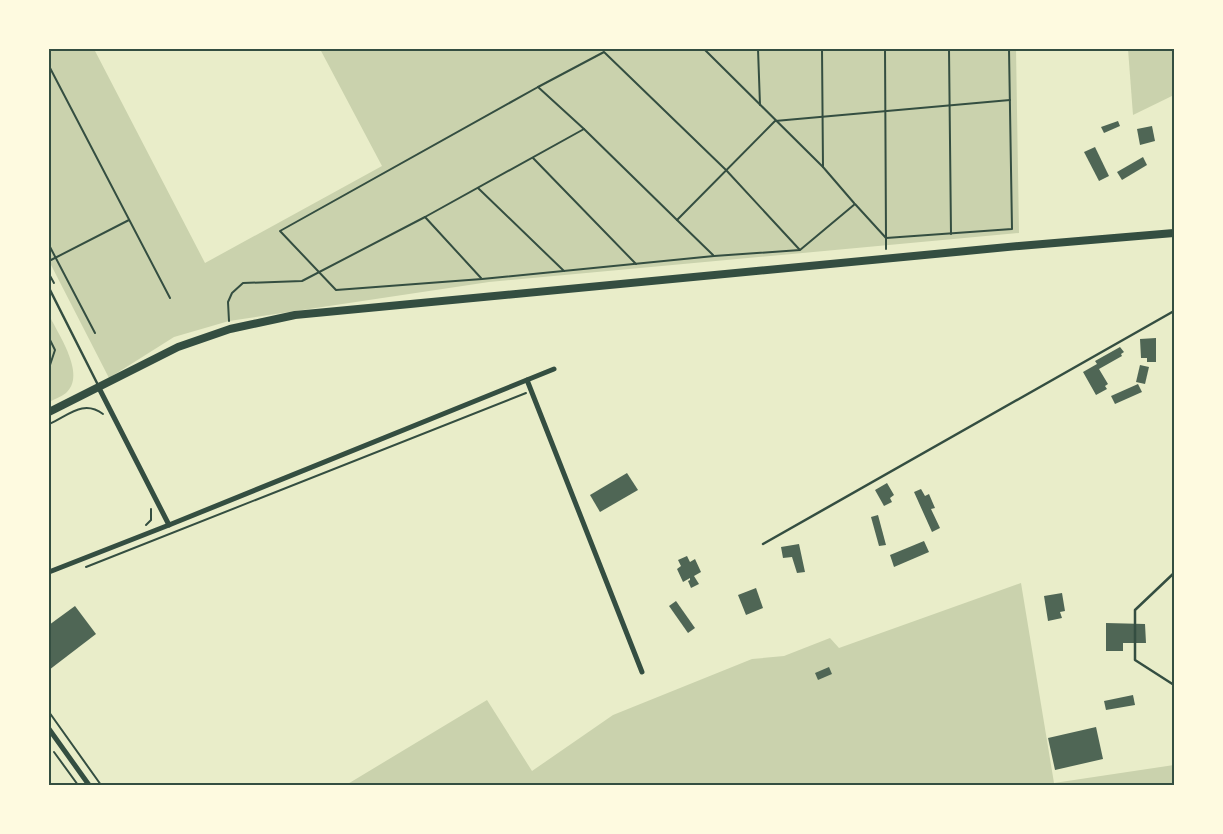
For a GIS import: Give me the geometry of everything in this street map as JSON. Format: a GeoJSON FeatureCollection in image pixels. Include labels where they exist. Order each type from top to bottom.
{"type":"FeatureCollection","features":[{"type":"Feature","properties":{"kind":"main road"},"geometry":{"type":"LineString","coordinates":[[49,412],[178,347],[230,329],[295,315],[1174,233]]}},
{"type":"Feature","properties":{"kind":"street"},"geometry":{"type":"LineString","coordinates":[[49,572],[169,526],[554,369]]}},
{"type":"Feature","properties":{"kind":"street"},"geometry":{"type":"LineString","coordinates":[[526,380],[642,672]]}},
{"type":"Feature","properties":{"kind":"street"},"geometry":{"type":"LineString","coordinates":[[99,388],[169,526]]}},
{"type":"Feature","properties":{"kind":"street"},"geometry":{"type":"LineString","coordinates":[[49,730],[89,785]]}},
{"type":"Feature","properties":{"kind":"lane"},"geometry":{"type":"LineString","coordinates":[[49,288],[99,388]]}},
{"type":"Feature","properties":{"kind":"lane"},"geometry":{"type":"LineString","coordinates":[[763,544],[1174,311]]}},
{"type":"Feature","properties":{"kind":"lane"},"geometry":{"type":"LineString","coordinates":[[1174,573],[1135,610],[1135,660],[1174,686]]}},
{"type":"Feature","properties":{"kind":"path"},"geometry":{"type":"LineString","coordinates":[[601,49],[726,170],[800,250]]}},
{"type":"Feature","properties":{"kind":"path"},"geometry":{"type":"LineString","coordinates":[[704,49],[823,167],[886,238]]}},
{"type":"Feature","properties":{"kind":"path"},"geometry":{"type":"LineString","coordinates":[[758,49],[760,105]]}},
{"type":"Feature","properties":{"kind":"path"},"geometry":{"type":"LineString","coordinates":[[822,49],[823,167]]}},
{"type":"Feature","properties":{"kind":"path"},"geometry":{"type":"LineString","coordinates":[[886,49],[886,259]]}},
{"type":"Feature","properties":{"kind":"path"},"geometry":{"type":"LineString","coordinates":[[949,49],[951,234]]}},
{"type":"Feature","properties":{"kind":"path"},"geometry":{"type":"LineString","coordinates":[[886,238],[1012,229],[1009,49]]}},
{"type":"Feature","properties":{"kind":"path"},"geometry":{"type":"LineString","coordinates":[[604,52],[280,231],[336,290],[482,279],[714,256],[800,250],[855,204]]}},
{"type":"Feature","properties":{"kind":"path"},"geometry":{"type":"LineString","coordinates":[[49,66],[170,298]]}},
{"type":"Feature","properties":{"kind":"path"},"geometry":{"type":"LineString","coordinates":[[538,87],[584,129],[714,256]]}},
{"type":"Feature","properties":{"kind":"path"},"geometry":{"type":"LineString","coordinates":[[677,220],[775,121],[1010,100]]}},
{"type":"Feature","properties":{"kind":"path"},"geometry":{"type":"LineString","coordinates":[[230,329],[228,302],[232,292],[243,283],[302,281],[425,217],[584,129]]}},
{"type":"Feature","properties":{"kind":"path"},"geometry":{"type":"LineString","coordinates":[[533,158],[636,264]]}},
{"type":"Feature","properties":{"kind":"path"},"geometry":{"type":"LineString","coordinates":[[478,188],[564,270]]}},
{"type":"Feature","properties":{"kind":"path"},"geometry":{"type":"LineString","coordinates":[[425,217],[482,279]]}},
{"type":"Feature","properties":{"kind":"path"},"geometry":{"type":"LineString","coordinates":[[49,261],[129,220]]}},
{"type":"Feature","properties":{"kind":"path"},"geometry":{"type":"LineString","coordinates":[[49,245],[95,333]]}},
{"type":"Feature","properties":{"kind":"path"},"geometry":{"type":"LineString","coordinates":[[49,338],[55,350],[49,368]]}},
{"type":"Feature","properties":{"kind":"path"},"geometry":{"type":"LineString","coordinates":[[84,568],[531,392]]}},
{"type":"Feature","properties":{"kind":"path"},"geometry":{"type":"LineString","coordinates":[[49,424],[85,406],[95,408],[104,415]]}},
{"type":"Feature","properties":{"kind":"path"},"geometry":{"type":"LineString","coordinates":[[146,526],[151,520],[150,504]]}},
{"type":"Feature","properties":{"kind":"path"},"geometry":{"type":"LineString","coordinates":[[142,536],[145,544]]}},
{"type":"Feature","properties":{"kind":"path"},"geometry":{"type":"LineString","coordinates":[[49,712],[101,785]]}},
{"type":"Feature","properties":{"kind":"path"},"geometry":{"type":"LineString","coordinates":[[54,750],[78,785]]}},
{"type":"Feature","properties":{"kind":"green space"},"geometry":{"type":"Polygon","coordinates":[[[49,49],[94,49],[205,263],[382,166],[320,49],[1016,49],[1019,233],[489,282],[229,321],[174,337],[109,378],[49,261],[49,49]]]}},
{"type":"Feature","properties":{"kind":"green space"},"geometry":{"type":"Polygon","coordinates":[[[1128,49],[1174,49],[1174,95],[1133,115],[1128,49]]]}},
{"type":"Feature","properties":{"kind":"green space"},"geometry":{"type":"Polygon","coordinates":[[[49,315],[69,354],[73,376],[72,385],[66,393],[49,402],[49,315]]]}},
{"type":"Feature","properties":{"kind":"green space"},"geometry":{"type":"Polygon","coordinates":[[[1021,583],[1054,783],[1174,765],[1173,785],[346,785],[487,700],[532,771],[613,715],[752,659],[784,656],[830,638],[839,648],[1021,583]]]}},
{"type":"Feature","properties":{"kind":"building"},"geometry":{"type":"Polygon","coordinates":[[[1118,121],[1120,126],[1104,133],[1101,127],[1118,121]]]}},
{"type":"Feature","properties":{"kind":"building"},"geometry":{"type":"Polygon","coordinates":[[[1152,126],[1155,141],[1140,145],[1137,129],[1152,126]]]}},
{"type":"Feature","properties":{"kind":"building"},"geometry":{"type":"Polygon","coordinates":[[[1095,147],[1109,176],[1099,181],[1084,152],[1095,147]]]}},
{"type":"Feature","properties":{"kind":"building"},"geometry":{"type":"Polygon","coordinates":[[[1143,157],[1147,165],[1122,180],[1117,172],[1143,157]]]}},
{"type":"Feature","properties":{"kind":"building"},"geometry":{"type":"Polygon","coordinates":[[[1156,338],[1156,362],[1147,362],[1147,358],[1141,358],[1140,339],[1156,338]]]}},
{"type":"Feature","properties":{"kind":"building"},"geometry":{"type":"Polygon","coordinates":[[[1120,347],[1124,352],[1121,354],[1122,356],[1099,369],[1108,384],[1105,386],[1107,389],[1096,395],[1083,372],[1097,364],[1095,361],[1120,347]]]}},
{"type":"Feature","properties":{"kind":"building"},"geometry":{"type":"Polygon","coordinates":[[[1140,365],[1149,367],[1145,384],[1136,382],[1140,365]]]}},
{"type":"Feature","properties":{"kind":"building"},"geometry":{"type":"Polygon","coordinates":[[[1138,384],[1142,392],[1115,404],[1111,396],[1138,384]]]}},
{"type":"Feature","properties":{"kind":"building"},"geometry":{"type":"Polygon","coordinates":[[[627,473],[638,490],[600,512],[590,495],[627,473]]]}},
{"type":"Feature","properties":{"kind":"building"},"geometry":{"type":"Polygon","coordinates":[[[887,483],[894,495],[890,498],[892,502],[884,506],[875,490],[887,483]]]}},
{"type":"Feature","properties":{"kind":"building"},"geometry":{"type":"Polygon","coordinates":[[[921,489],[925,496],[929,494],[935,508],[931,509],[940,528],[932,532],[914,492],[921,489]]]}},
{"type":"Feature","properties":{"kind":"building"},"geometry":{"type":"Polygon","coordinates":[[[878,515],[886,545],[879,546],[871,517],[878,515]]]}},
{"type":"Feature","properties":{"kind":"building"},"geometry":{"type":"Polygon","coordinates":[[[924,541],[929,552],[894,567],[890,555],[924,541]]]}},
{"type":"Feature","properties":{"kind":"building"},"geometry":{"type":"Polygon","coordinates":[[[799,544],[805,572],[797,573],[792,557],[783,558],[781,547],[799,544]]]}},
{"type":"Feature","properties":{"kind":"building"},"geometry":{"type":"Polygon","coordinates":[[[687,556],[690,562],[695,559],[701,572],[694,576],[699,584],[691,588],[688,581],[690,578],[683,582],[677,569],[681,566],[678,560],[687,556]]]}},
{"type":"Feature","properties":{"kind":"building"},"geometry":{"type":"Polygon","coordinates":[[[756,588],[763,608],[746,615],[738,595],[756,588]]]}},
{"type":"Feature","properties":{"kind":"building"},"geometry":{"type":"Polygon","coordinates":[[[1062,593],[1065,611],[1060,612],[1062,618],[1048,621],[1044,596],[1062,593]]]}},
{"type":"Feature","properties":{"kind":"building"},"geometry":{"type":"Polygon","coordinates":[[[676,601],[695,628],[688,633],[669,606],[676,601]]]}},
{"type":"Feature","properties":{"kind":"building"},"geometry":{"type":"Polygon","coordinates":[[[75,606],[96,634],[49,670],[49,625],[75,606]]]}},
{"type":"Feature","properties":{"kind":"building"},"geometry":{"type":"Polygon","coordinates":[[[1106,623],[1145,624],[1146,643],[1123,643],[1123,651],[1106,651],[1106,623]]]}},
{"type":"Feature","properties":{"kind":"building"},"geometry":{"type":"Polygon","coordinates":[[[829,667],[832,674],[818,680],[815,673],[829,667]]]}},
{"type":"Feature","properties":{"kind":"building"},"geometry":{"type":"Polygon","coordinates":[[[1133,695],[1135,705],[1106,710],[1104,701],[1133,695]]]}},
{"type":"Feature","properties":{"kind":"building"},"geometry":{"type":"Polygon","coordinates":[[[1096,727],[1103,759],[1055,770],[1048,738],[1096,727]]]}}]}
